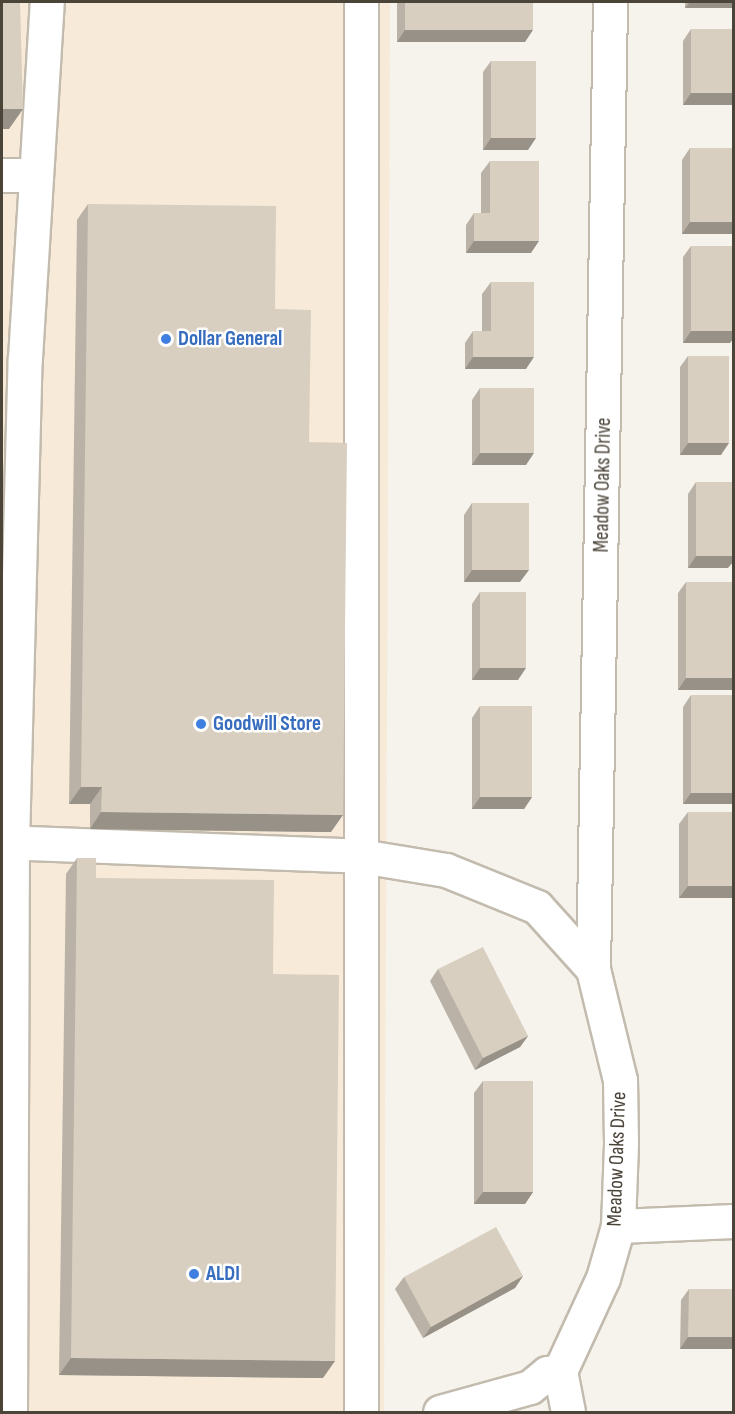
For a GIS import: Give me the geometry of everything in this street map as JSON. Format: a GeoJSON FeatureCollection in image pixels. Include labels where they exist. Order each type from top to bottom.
{"type":"FeatureCollection","features":[{"type":"Feature","properties":{"kind":"street"},"geometry":{"type":"LineString","coordinates":[[10,1413],[7,842],[14,343],[34,175],[47,2]]}},
{"type":"Feature","properties":{"kind":"street"},"geometry":{"type":"LineString","coordinates":[[361,2],[361,1413]]}},
{"type":"Feature","properties":{"kind":"street","name":"Meadow Oaks Drive"},"geometry":{"type":"LineString","coordinates":[[560,1371],[603,1278],[618,1226],[620,1080],[593,969],[610,2]]}},
{"type":"Feature","properties":{"kind":"street"},"geometry":{"type":"LineString","coordinates":[[2,175],[34,175]]}},
{"type":"Feature","properties":{"kind":"street","name":"Meadow Oaks Drive"},"geometry":{"type":"LineString","coordinates":[[7,842],[361,856],[446,870],[537,907],[593,969]]}},
{"type":"Feature","properties":{"kind":"street"},"geometry":{"type":"LineString","coordinates":[[618,1226],[734,1221]]}},
{"type":"Feature","properties":{"kind":"street"},"geometry":{"type":"LineString","coordinates":[[440,1413],[530,1387],[547,1373],[560,1371],[568,1413]]}},
{"type":"Feature","properties":{"kind":"shaded area"},"geometry":{"type":"Polygon","coordinates":[[[2,2],[390,2],[384,1412],[2,1412],[2,2]]]}},
{"type":"Feature","properties":{"kind":"building"},"geometry":{"type":"Polygon","coordinates":[[[2,2],[20,2],[23,109],[2,109],[2,2]]]}},
{"type":"Feature","properties":{"kind":"building"},"geometry":{"type":"Polygon","coordinates":[[[405,2],[533,2],[533,30],[405,30],[405,2]]]}},
{"type":"Feature","properties":{"kind":"building"},"geometry":{"type":"Polygon","coordinates":[[[691,29],[734,29],[734,93],[691,93],[691,29]]]}},
{"type":"Feature","properties":{"kind":"building"},"geometry":{"type":"Polygon","coordinates":[[[491,61],[536,61],[536,138],[491,138],[491,61]]]}},
{"type":"Feature","properties":{"kind":"building"},"geometry":{"type":"Polygon","coordinates":[[[690,148],[734,148],[734,222],[690,222],[690,148]]]}},
{"type":"Feature","properties":{"kind":"building"},"geometry":{"type":"Polygon","coordinates":[[[490,161],[539,161],[539,241],[474,241],[474,213],[490,213],[490,161]]]}},
{"type":"Feature","properties":{"kind":"building"},"geometry":{"type":"Polygon","coordinates":[[[88,204],[276,206],[275,309],[311,310],[309,442],[347,443],[343,815],[101,812],[102,787],[81,787],[88,204]]]}},
{"type":"Feature","properties":{"kind":"building"},"geometry":{"type":"Polygon","coordinates":[[[691,246],[734,246],[734,331],[691,331],[691,246]]]}},
{"type":"Feature","properties":{"kind":"building"},"geometry":{"type":"Polygon","coordinates":[[[491,282],[534,282],[534,357],[473,357],[473,331],[491,331],[491,282]]]}},
{"type":"Feature","properties":{"kind":"building"},"geometry":{"type":"Polygon","coordinates":[[[688,356],[729,356],[729,443],[688,443],[688,356]]]}},
{"type":"Feature","properties":{"kind":"building"},"geometry":{"type":"Polygon","coordinates":[[[480,388],[534,388],[534,453],[480,453],[480,388]]]}},
{"type":"Feature","properties":{"kind":"building"},"geometry":{"type":"Polygon","coordinates":[[[696,482],[734,482],[734,556],[696,556],[696,482]]]}},
{"type":"Feature","properties":{"kind":"building"},"geometry":{"type":"Polygon","coordinates":[[[472,503],[529,503],[529,570],[472,570],[472,503]]]}},
{"type":"Feature","properties":{"kind":"building"},"geometry":{"type":"Polygon","coordinates":[[[686,582],[734,582],[734,678],[686,678],[686,582]]]}},
{"type":"Feature","properties":{"kind":"building"},"geometry":{"type":"Polygon","coordinates":[[[480,592],[526,592],[526,668],[480,668],[480,592]]]}},
{"type":"Feature","properties":{"kind":"building"},"geometry":{"type":"Polygon","coordinates":[[[691,695],[734,695],[734,793],[691,793],[691,695]]]}},
{"type":"Feature","properties":{"kind":"building"},"geometry":{"type":"Polygon","coordinates":[[[480,706],[532,706],[532,797],[480,797],[480,706]]]}},
{"type":"Feature","properties":{"kind":"building"},"geometry":{"type":"Polygon","coordinates":[[[688,812],[734,812],[734,886],[688,886],[688,812]]]}},
{"type":"Feature","properties":{"kind":"building"},"geometry":{"type":"Polygon","coordinates":[[[77,858],[96,858],[96,878],[274,880],[273,974],[339,975],[335,1361],[71,1358],[77,858]]]}},
{"type":"Feature","properties":{"kind":"building"},"geometry":{"type":"Polygon","coordinates":[[[483,947],[528,1036],[483,1058],[438,969],[483,947]]]}},
{"type":"Feature","properties":{"kind":"building"},"geometry":{"type":"Polygon","coordinates":[[[483,1081],[533,1081],[533,1192],[483,1192],[483,1081]]]}},
{"type":"Feature","properties":{"kind":"building"},"geometry":{"type":"Polygon","coordinates":[[[496,1227],[523,1276],[431,1327],[404,1277],[496,1227]]]}},
{"type":"Feature","properties":{"kind":"building"},"geometry":{"type":"Polygon","coordinates":[[[689,1289],[734,1289],[734,1337],[688,1337],[689,1289]]]}},
{"type":"Feature","properties":{"kind":"place","name":"Dollar General"},"geometry":{"type":"Point","coordinates":[166,339]}},
{"type":"Feature","properties":{"kind":"place","name":"Goodwill Store"},"geometry":{"type":"Point","coordinates":[201,724]}},
{"type":"Feature","properties":{"kind":"place","name":"ALDI"},"geometry":{"type":"Point","coordinates":[194,1274]}}]}
